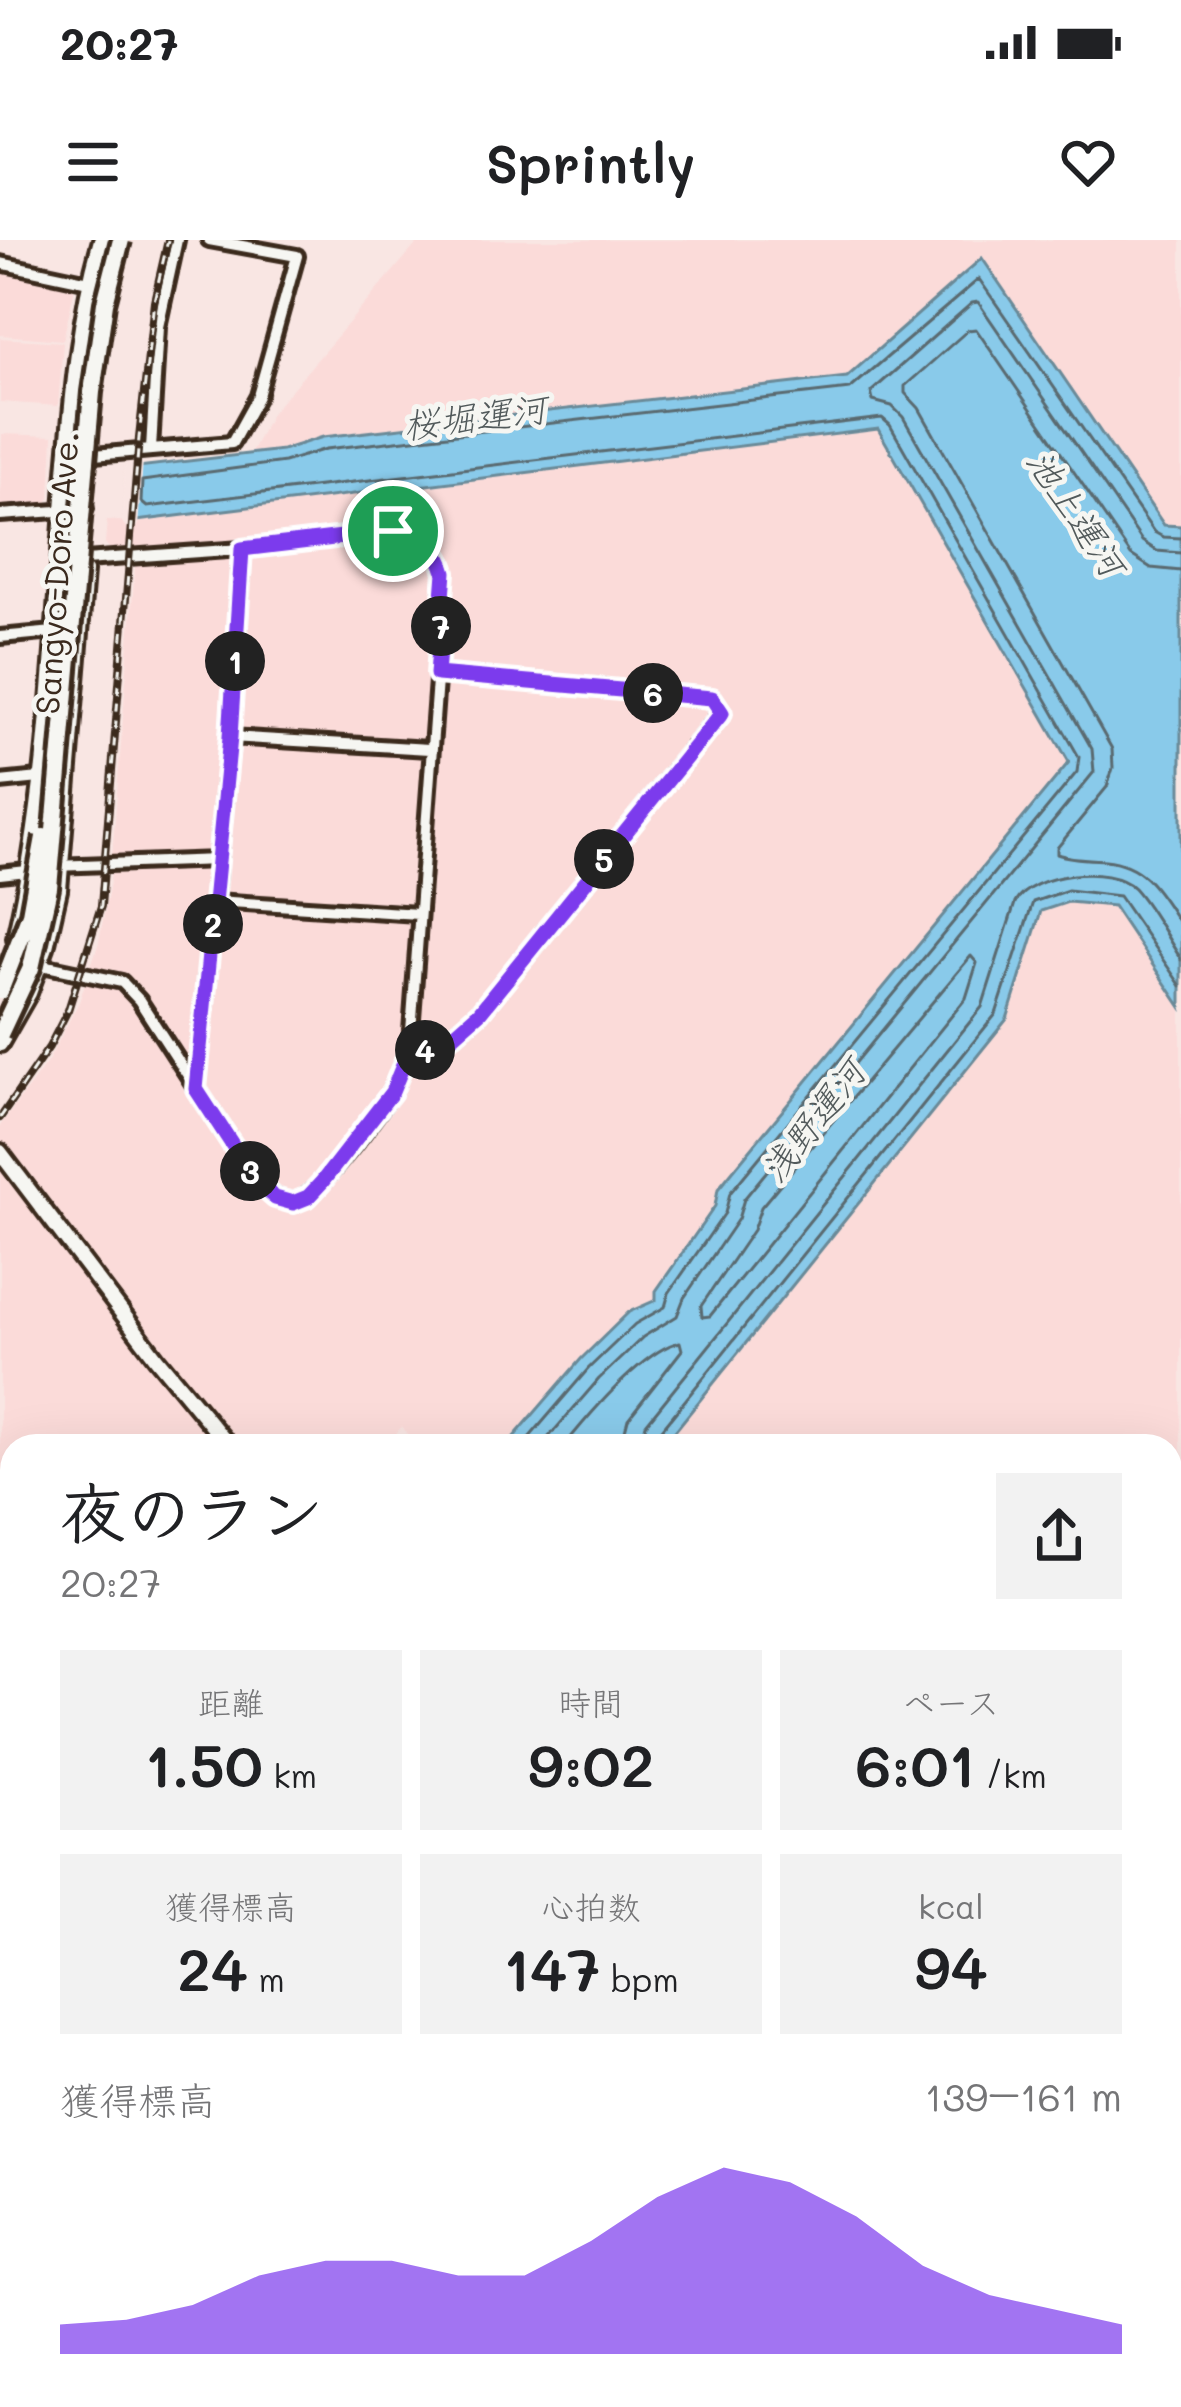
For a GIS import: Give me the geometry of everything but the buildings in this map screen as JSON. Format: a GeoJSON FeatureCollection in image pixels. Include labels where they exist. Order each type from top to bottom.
{"type":"FeatureCollection","features":[{"type":"Feature","properties":{"kind":"highway"},"geometry":{"type":"LineString","coordinates":[[0,991],[30,914],[43,841],[80,390],[105,240]]}},
{"type":"Feature","properties":{"kind":"highway"},"geometry":{"type":"LineString","coordinates":[[0,1034],[31,968],[50,888],[92,392],[105,303],[125,240]]}},
{"type":"Feature","properties":{"kind":"main road","name":"Sangyo-Doro Ave."},"geometry":{"type":"LineString","coordinates":[[0,976],[31,871],[75,365],[89,282],[105,240]]}},
{"type":"Feature","properties":{"kind":"main road","name":"Sangyo-Doro Ave."},"geometry":{"type":"LineString","coordinates":[[0,1044],[40,964],[62,864],[98,383],[125,240]]}},
{"type":"Feature","properties":{"kind":"main road"},"geometry":{"type":"LineString","coordinates":[[0,1152],[219,1434]]}},
{"type":"Feature","properties":{"kind":"street"},"geometry":{"type":"LineString","coordinates":[[152,449],[158,327],[177,240]]}},
{"type":"Feature","properties":{"kind":"street"},"geometry":{"type":"LineString","coordinates":[[94,455],[232,443],[258,396],[297,256],[209,240]]}},
{"type":"Feature","properties":{"kind":"street"},"geometry":{"type":"LineString","coordinates":[[0,263],[89,282]]}},
{"type":"Feature","properties":{"kind":"street"},"geometry":{"type":"LineString","coordinates":[[0,515],[89,509]]}},
{"type":"Feature","properties":{"kind":"street"},"geometry":{"type":"LineString","coordinates":[[3,961],[122,982],[140,1000],[256,1181],[275,1198],[293,1203],[308,1197],[392,1092],[410,1045],[445,572],[430,544],[413,534],[393,531],[242,549],[86,560]]}},
{"type":"Feature","properties":{"kind":"street"},"geometry":{"type":"LineString","coordinates":[[196,1089],[230,737],[242,549]]}},
{"type":"Feature","properties":{"kind":"street"},"geometry":{"type":"LineString","coordinates":[[0,638],[54,632]]}},
{"type":"Feature","properties":{"kind":"street"},"geometry":{"type":"LineString","coordinates":[[406,1058],[454,1035],[480,1012],[722,713],[712,698],[437,674]]}},
{"type":"Feature","properties":{"kind":"street"},"geometry":{"type":"LineString","coordinates":[[230,737],[429,749]]}},
{"type":"Feature","properties":{"kind":"street"},"geometry":{"type":"LineString","coordinates":[[0,782],[40,778]]}},
{"type":"Feature","properties":{"kind":"street"},"geometry":{"type":"LineString","coordinates":[[0,874],[62,864],[218,860]]}},
{"type":"Feature","properties":{"kind":"street"},"geometry":{"type":"LineString","coordinates":[[215,901],[418,914]]}},
{"type":"Feature","properties":{"kind":"shaded area"},"geometry":{"type":"Polygon","coordinates":[[[420,240],[1181,240],[1181,526],[1164,526],[982,258],[848,377],[323,437],[250,454],[272,412],[420,240]]]}},
{"type":"Feature","properties":{"kind":"shaded area"},"geometry":{"type":"Polygon","coordinates":[[[0,270],[76,282],[63,340],[0,335],[0,270]]]}},
{"type":"Feature","properties":{"kind":"shaded area"},"geometry":{"type":"Polygon","coordinates":[[[0,338],[63,342],[58,406],[0,402],[0,338]]]}},
{"type":"Feature","properties":{"kind":"shaded area"},"geometry":{"type":"Polygon","coordinates":[[[879,429],[1069,762],[718,1189],[715,1206],[656,1290],[656,1300],[629,1312],[516,1434],[407,1434],[402,1426],[396,1434],[0,1434],[0,1126],[48,1061],[79,1002],[99,942],[110,882],[136,556],[113,553],[105,543],[107,520],[128,522],[879,429]]]}},
{"type":"Feature","properties":{"kind":"shaded area"},"geometry":{"type":"Polygon","coordinates":[[[2,434],[53,436],[50,498],[43,506],[0,507],[2,434]]]}},
{"type":"Feature","properties":{"kind":"shaded area"},"geometry":{"type":"Polygon","coordinates":[[[1068,902],[1113,906],[1181,1007],[1181,1434],[673,1434],[1007,1019],[1040,911],[1068,902]]]}},
{"type":"Feature","properties":{"kind":"water"},"geometry":{"type":"Polygon","coordinates":[[[982,258],[1164,525],[1181,526],[1181,1007],[1113,906],[1068,902],[1041,911],[1007,1019],[673,1434],[516,1434],[629,1312],[656,1300],[656,1291],[715,1206],[718,1189],[1069,762],[878,429],[128,522],[129,468],[282,450],[323,437],[847,377],[982,258]]]}},
{"type":"Feature","properties":{"kind":"pier"},"geometry":{"type":"Polygon","coordinates":[[[143,460],[138,527],[126,528],[122,522],[124,467],[143,460]]]}},
{"type":"Feature","properties":{"kind":"railway"},"geometry":{"type":"LineString","coordinates":[[0,1118],[49,1047],[68,1010],[101,906],[139,438],[154,301],[168,240]]}},
{"type":"Feature","properties":{"kind":"route"},"geometry":{"type":"LineString","coordinates":[[393,531],[413,534],[430,544],[445,572],[437,674],[712,698],[722,713],[480,1012],[454,1035],[406,1058],[392,1092],[322,1182],[308,1197],[293,1203],[275,1198],[256,1181],[196,1089],[230,737],[242,549],[393,531]]}},
{"type":"Feature","properties":{"kind":"water label","name":"桜堀運河"},"geometry":{"type":"Point","coordinates":[475,417]}},
{"type":"Feature","properties":{"kind":"water label","name":"池上運河"},"geometry":{"type":"Point","coordinates":[1076,513]}},
{"type":"Feature","properties":{"kind":"water label","name":"浅野運河"},"geometry":{"type":"Point","coordinates":[813,1121]}}]}
